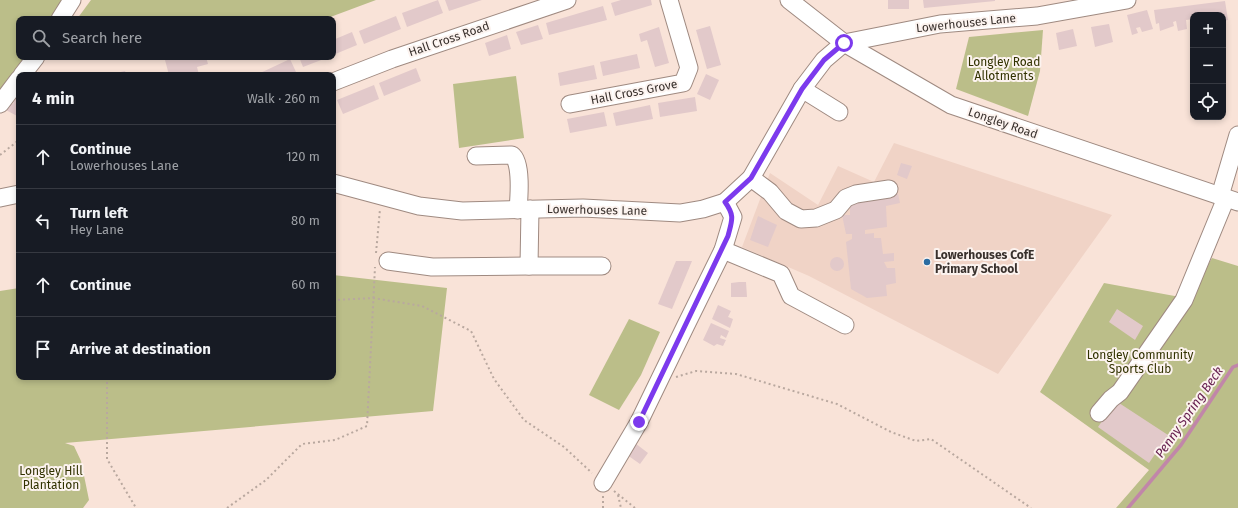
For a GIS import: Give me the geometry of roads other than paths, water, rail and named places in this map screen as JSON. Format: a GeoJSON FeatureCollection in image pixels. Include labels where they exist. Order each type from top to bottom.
{"type":"FeatureCollection","features":[{"type":"Feature","properties":{"kind":"street"},"geometry":{"type":"LineString","coordinates":[[62,16],[72,0]]}},
{"type":"Feature","properties":{"kind":"street","name":"Hall Cross Road"},"geometry":{"type":"LineString","coordinates":[[336,81],[392,59],[567,0]]}},
{"type":"Feature","properties":{"kind":"street","name":"Hall Cross Grove"},"geometry":{"type":"LineString","coordinates":[[570,104],[683,83],[689,68],[669,0]]}},
{"type":"Feature","properties":{"kind":"street","name":"Longley Road"},"geometry":{"type":"LineString","coordinates":[[789,0],[844,43],[951,105],[1228,199]]}},
{"type":"Feature","properties":{"kind":"street","name":"Lowerhouses Lane"},"geometry":{"type":"LineString","coordinates":[[336,185],[419,206],[462,211],[583,208],[680,213],[703,209],[725,202],[751,178],[802,89],[824,60],[844,43],[940,24],[1037,16],[1127,0]]}},
{"type":"Feature","properties":{"kind":"street"},"geometry":{"type":"LineString","coordinates":[[24,72],[34,60]]}},
{"type":"Feature","properties":{"kind":"street"},"geometry":{"type":"LineString","coordinates":[[0,104],[16,83]]}},
{"type":"Feature","properties":{"kind":"street"},"geometry":{"type":"LineString","coordinates":[[802,89],[839,112]]}},
{"type":"Feature","properties":{"kind":"street"},"geometry":{"type":"LineString","coordinates":[[1099,413],[1111,398],[1120,392],[1184,300],[1228,199],[1238,135]]}},
{"type":"Feature","properties":{"kind":"street"},"geometry":{"type":"LineString","coordinates":[[476,156],[512,155],[514,157],[517,164],[520,196],[524,210],[529,266]]}},
{"type":"Feature","properties":{"kind":"street"},"geometry":{"type":"LineString","coordinates":[[751,178],[770,192],[786,211],[801,219],[816,218],[836,210],[846,198],[856,194],[889,189]]}},
{"type":"Feature","properties":{"kind":"street"},"geometry":{"type":"LineString","coordinates":[[0,198],[16,195]]}},
{"type":"Feature","properties":{"kind":"street"},"geometry":{"type":"LineString","coordinates":[[603,483],[639,422],[722,250],[733,218],[731,210],[725,202]]}},
{"type":"Feature","properties":{"kind":"street"},"geometry":{"type":"LineString","coordinates":[[722,250],[781,274],[791,296],[845,325]]}},
{"type":"Feature","properties":{"kind":"street"},"geometry":{"type":"LineString","coordinates":[[380,259],[432,267],[602,266]]}},
{"type":"Feature","properties":{"kind":"waterway","name":"Penny Spring Beck"},"geometry":{"type":"LineString","coordinates":[[1128,508],[1181,445],[1233,367],[1238,365]]}},
{"type":"Feature","properties":{"kind":"place","name":"Lowerhouses CofE Primary School"},"geometry":{"type":"Point","coordinates":[927,262]}},
{"type":"Feature","properties":{"kind":"park label","name":"Longley Road Allotments"},"geometry":{"type":"Point","coordinates":[1004,69]}},
{"type":"Feature","properties":{"kind":"park label","name":"Longley Community Sports Club"},"geometry":{"type":"Point","coordinates":[1140,362]}},
{"type":"Feature","properties":{"kind":"park label","name":"Longley Hill Plantation"},"geometry":{"type":"Point","coordinates":[51,478]}}]}
